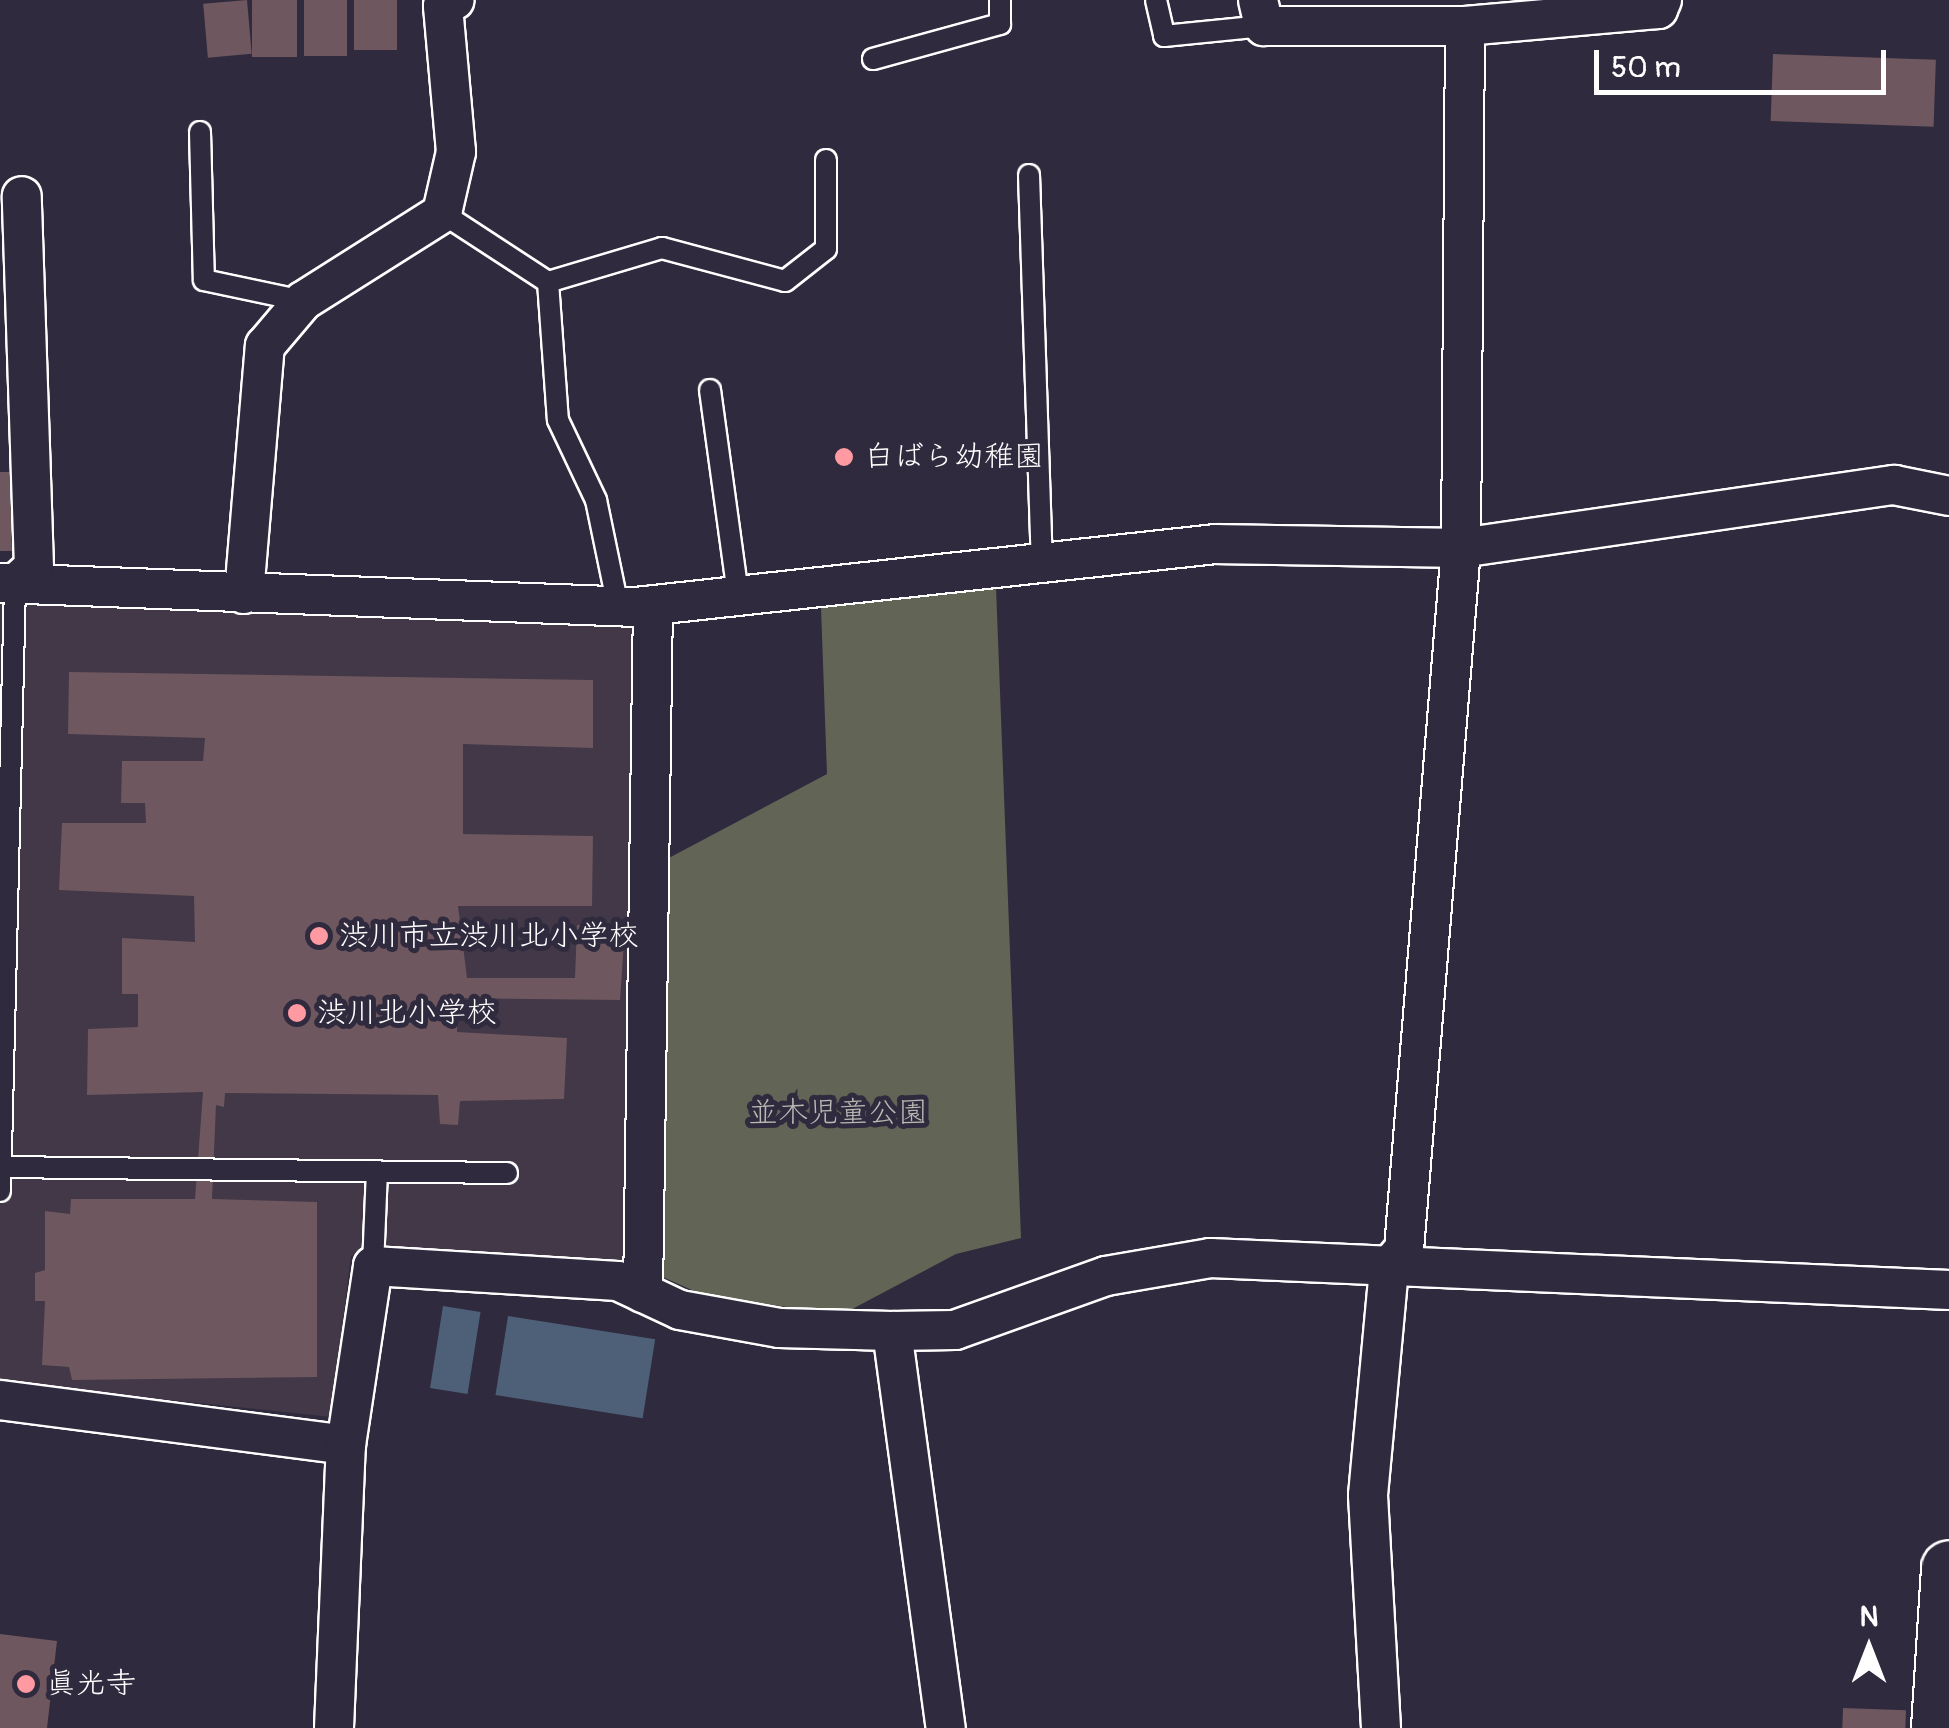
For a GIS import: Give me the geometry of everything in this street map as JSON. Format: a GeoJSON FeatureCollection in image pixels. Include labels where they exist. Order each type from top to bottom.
{"type":"FeatureCollection","features":[{"type":"Feature","properties":{"kind":"main road"},"geometry":{"type":"LineString","coordinates":[[1939,1728],[1949,1568]]}},
{"type":"Feature","properties":{"kind":"street"},"geometry":{"type":"LineString","coordinates":[[1260,13],[1465,26],[1658,9],[1662,0]]}},
{"type":"Feature","properties":{"kind":"street"},"geometry":{"type":"LineString","coordinates":[[244,594],[265,346],[303,301],[442,213],[456,152],[447,2]]}},
{"type":"Feature","properties":{"kind":"street"},"geometry":{"type":"LineString","coordinates":[[1381,1728],[1368,1495],[1389,1267],[1404,1249],[1461,548],[1465,26]]}},
{"type":"Feature","properties":{"kind":"street"},"geometry":{"type":"LineString","coordinates":[[7,584],[34,567],[11,198]]}},
{"type":"Feature","properties":{"kind":"street"},"geometry":{"type":"LineString","coordinates":[[7,584],[636,605],[1216,544],[1461,548],[1894,485],[1949,496]]}},
{"type":"Feature","properties":{"kind":"street"},"geometry":{"type":"LineString","coordinates":[[636,605],[643,1293]]}},
{"type":"Feature","properties":{"kind":"street"},"geometry":{"type":"LineString","coordinates":[[334,1728],[346,1445],[373,1266],[618,1281],[643,1293],[779,1328],[892,1331],[956,1330],[1106,1276],[1210,1258],[1949,1290]]}},
{"type":"Feature","properties":{"kind":"street"},"geometry":{"type":"LineString","coordinates":[[892,1331],[946,1728]]}},
{"type":"Feature","properties":{"kind":"street"},"geometry":{"type":"LineString","coordinates":[[0,1400],[346,1445]]}},
{"type":"Feature","properties":{"kind":"lane"},"geometry":{"type":"LineString","coordinates":[[872,60],[1000,24],[1000,0]]}},
{"type":"Feature","properties":{"kind":"lane"},"geometry":{"type":"LineString","coordinates":[[1156,0],[1164,36],[1260,13]]}},
{"type":"Feature","properties":{"kind":"lane"},"geometry":{"type":"LineString","coordinates":[[200,132],[204,280],[303,301]]}},
{"type":"Feature","properties":{"kind":"lane"},"geometry":{"type":"LineString","coordinates":[[442,213],[548,282],[662,248],[784,281],[826,249],[826,160]]}},
{"type":"Feature","properties":{"kind":"lane"},"geometry":{"type":"LineString","coordinates":[[1029,175],[1042,562]]}},
{"type":"Feature","properties":{"kind":"lane"},"geometry":{"type":"LineString","coordinates":[[548,282],[558,420],[596,500],[636,605]]}},
{"type":"Feature","properties":{"kind":"lane"},"geometry":{"type":"LineString","coordinates":[[710,390],[738,595]]}},
{"type":"Feature","properties":{"kind":"lane"},"geometry":{"type":"LineString","coordinates":[[0,1191],[7,584]]}},
{"type":"Feature","properties":{"kind":"lane"},"geometry":{"type":"LineString","coordinates":[[0,1167],[507,1173]]}},
{"type":"Feature","properties":{"kind":"lane"},"geometry":{"type":"LineString","coordinates":[[373,1266],[377,1172]]}},
{"type":"Feature","properties":{"kind":"shaded area","name":"渋川市立渋川北小学校"},"geometry":{"type":"Polygon","coordinates":[[[0,598],[642,621],[635,1271],[401,1251],[351,1256],[331,1417],[0,1382],[0,598]]]}},
{"type":"Feature","properties":{"kind":"green space","name":"並木児童公園"},"geometry":{"type":"Polygon","coordinates":[[[996,587],[1021,1238],[956,1254],[841,1315],[701,1294],[656,1274],[665,860],[827,774],[821,608],[996,587]]]}},
{"type":"Feature","properties":{"kind":"water"},"geometry":{"type":"Polygon","coordinates":[[[443,1306],[481,1312],[468,1394],[430,1388],[443,1306]]]}},
{"type":"Feature","properties":{"kind":"water"},"geometry":{"type":"Polygon","coordinates":[[[508,1316],[655,1339],[643,1418],[495,1395],[508,1316]]]}},
{"type":"Feature","properties":{"kind":"building"},"geometry":{"type":"Polygon","coordinates":[[[247,0],[252,54],[208,58],[203,4],[247,0]]]}},
{"type":"Feature","properties":{"kind":"building"},"geometry":{"type":"Polygon","coordinates":[[[252,0],[297,0],[297,57],[252,57],[252,0]]]}},
{"type":"Feature","properties":{"kind":"building"},"geometry":{"type":"Polygon","coordinates":[[[304,0],[347,0],[347,56],[304,56],[304,0]]]}},
{"type":"Feature","properties":{"kind":"building"},"geometry":{"type":"Polygon","coordinates":[[[354,0],[397,0],[397,50],[354,50],[354,0]]]}},
{"type":"Feature","properties":{"kind":"building"},"geometry":{"type":"Polygon","coordinates":[[[1773,54],[1936,60],[1934,127],[1771,121],[1773,54]]]}},
{"type":"Feature","properties":{"kind":"building"},"geometry":{"type":"Polygon","coordinates":[[[0,472],[10,472],[12,551],[0,551],[0,472]]]}},
{"type":"Feature","properties":{"kind":"building","name":"渋川北小学校"},"geometry":{"type":"Polygon","coordinates":[[[69,672],[593,680],[593,748],[463,744],[463,834],[593,836],[592,906],[458,906],[467,978],[575,978],[577,925],[625,926],[620,1000],[457,998],[457,1032],[567,1038],[564,1099],[460,1101],[458,1125],[440,1124],[438,1095],[225,1093],[224,1107],[216,1105],[212,1199],[317,1202],[317,1377],[72,1380],[69,1367],[42,1365],[45,1301],[35,1301],[35,1273],[45,1270],[45,1211],[70,1214],[71,1199],[195,1199],[203,1092],[87,1095],[88,1029],[138,1027],[138,994],[122,994],[122,938],[195,942],[194,896],[59,890],[62,823],[146,823],[145,803],[121,803],[122,761],[203,761],[205,738],[68,734],[69,672]]]}},
{"type":"Feature","properties":{"kind":"building","name":"眞光寺"},"geometry":{"type":"Polygon","coordinates":[[[0,1634],[57,1641],[47,1728],[0,1728],[0,1634]]]}},
{"type":"Feature","properties":{"kind":"building"},"geometry":{"type":"Polygon","coordinates":[[[1843,1708],[1906,1710],[1905,1728],[1842,1728],[1843,1708]]]}},
{"type":"Feature","properties":{"kind":"place","name":"白ばら幼稚園"},"geometry":{"type":"Point","coordinates":[844,457]}},
{"type":"Feature","properties":{"kind":"place","name":"渋川市立渋川北小学校"},"geometry":{"type":"Point","coordinates":[319,936]}},
{"type":"Feature","properties":{"kind":"place","name":"渋川北小学校"},"geometry":{"type":"Point","coordinates":[297,1013]}},
{"type":"Feature","properties":{"kind":"place","name":"眞光寺"},"geometry":{"type":"Point","coordinates":[26,1684]}}]}
